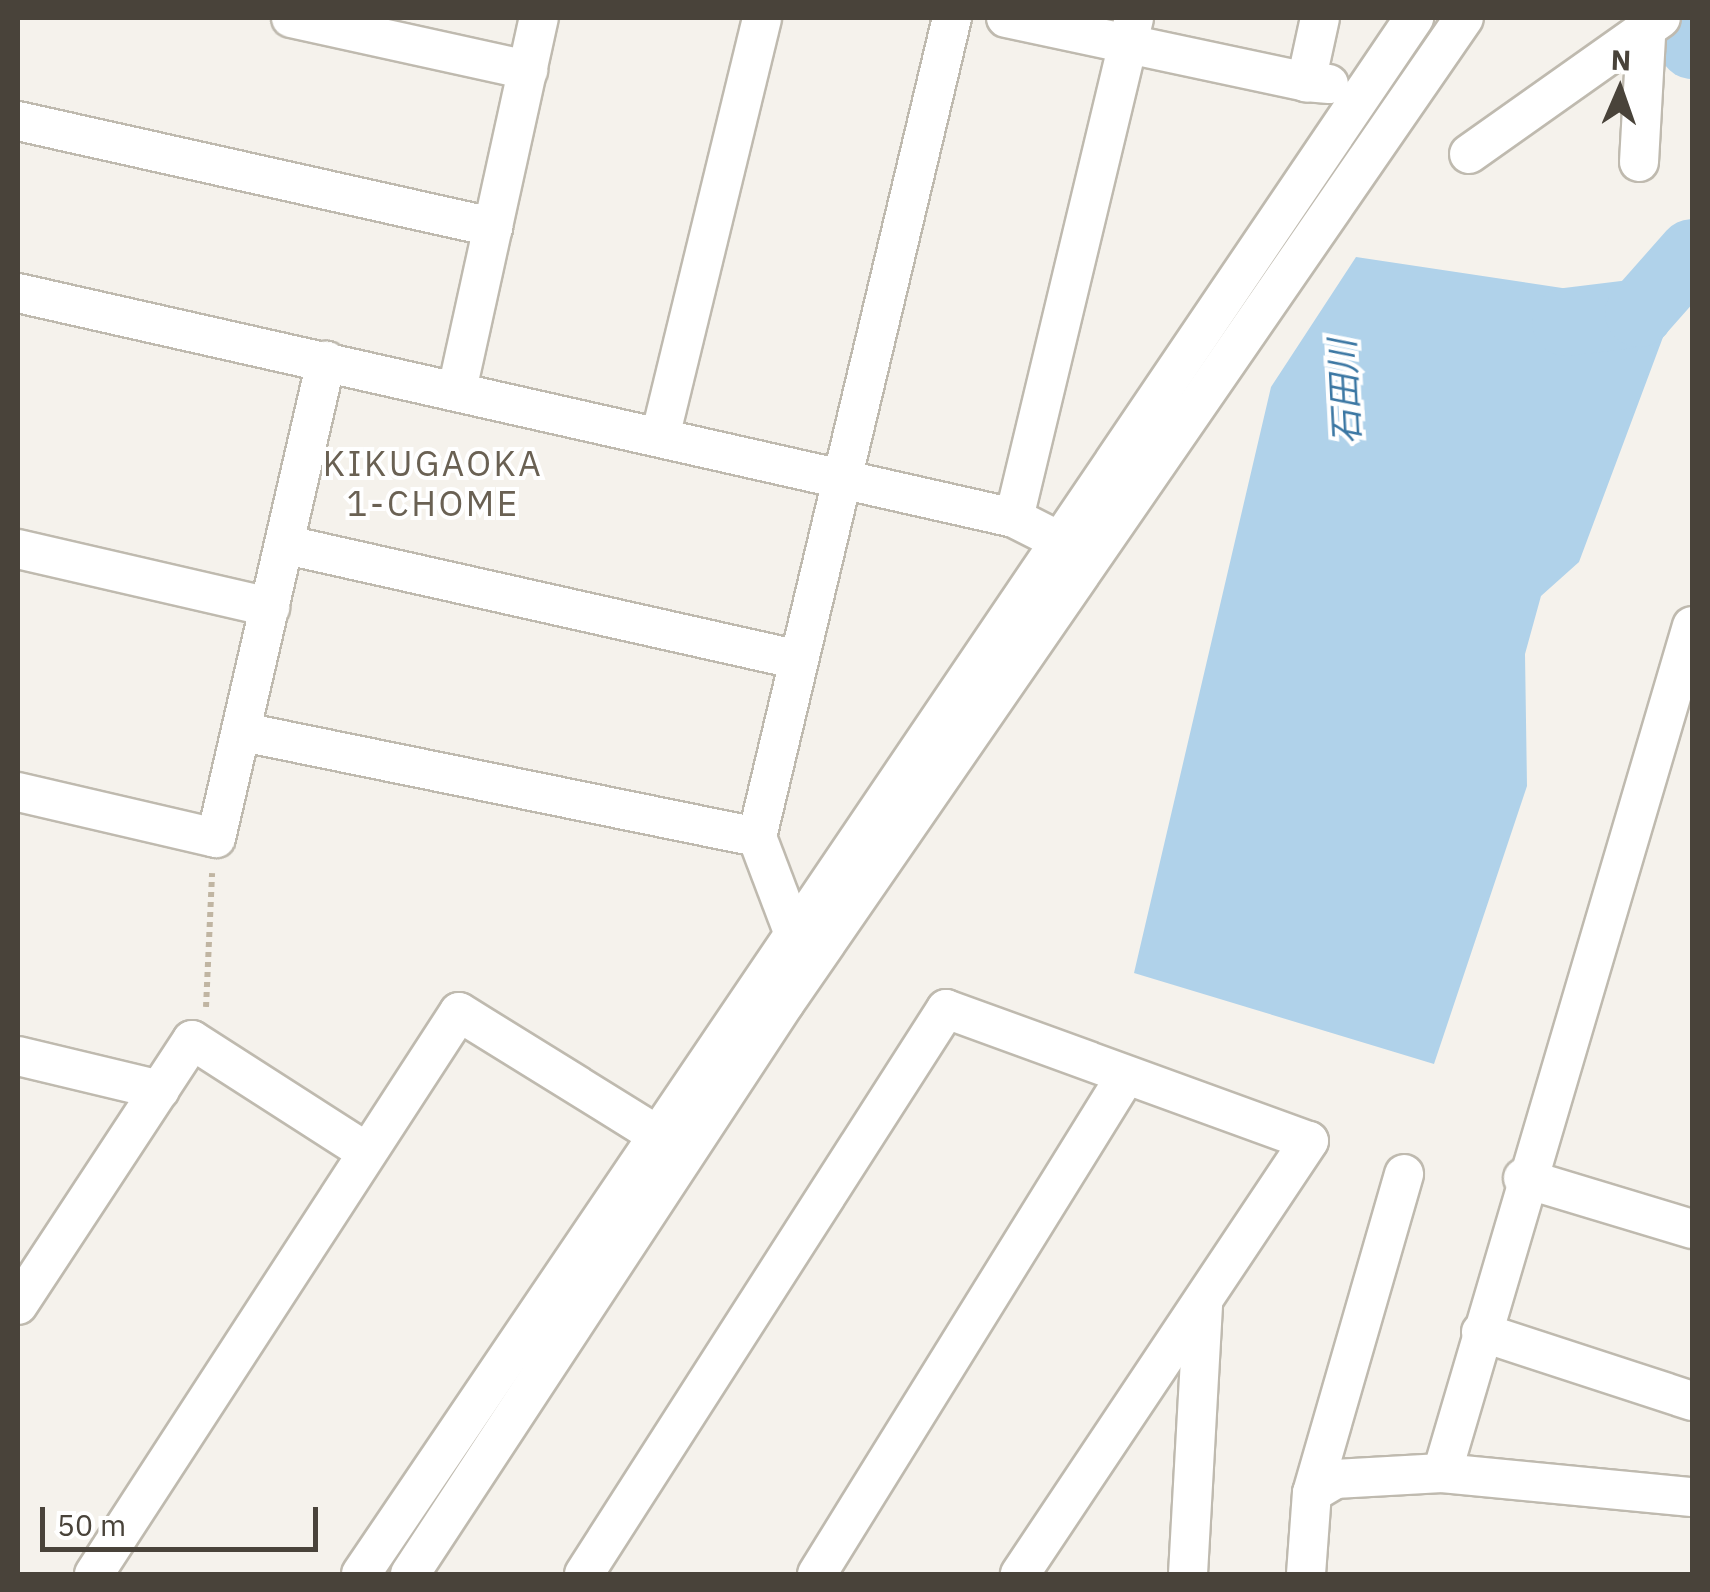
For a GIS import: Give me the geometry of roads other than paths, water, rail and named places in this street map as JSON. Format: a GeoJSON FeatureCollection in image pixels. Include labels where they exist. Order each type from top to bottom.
{"type":"FeatureCollection","features":[{"type":"Feature","properties":{"kind":"street"},"geometry":{"type":"LineString","coordinates":[[291,18],[528,70]]}},
{"type":"Feature","properties":{"kind":"street"},"geometry":{"type":"LineString","coordinates":[[457,390],[540,18]]}},
{"type":"Feature","properties":{"kind":"street"},"geometry":{"type":"LineString","coordinates":[[660,437],[762,18]]}},
{"type":"Feature","properties":{"kind":"street"},"geometry":{"type":"LineString","coordinates":[[792,930],[756,837],[795,659],[952,18]]}},
{"type":"Feature","properties":{"kind":"street"},"geometry":{"type":"LineString","coordinates":[[1006,18],[1131,30],[1359,97]]}},
{"type":"Feature","properties":{"kind":"street"},"geometry":{"type":"LineString","coordinates":[[1306,82],[1320,18]]}},
{"type":"Feature","properties":{"kind":"street"},"geometry":{"type":"LineString","coordinates":[[361,1574],[1056,537],[1414,18]]}},
{"type":"Feature","properties":{"kind":"street"},"geometry":{"type":"LineString","coordinates":[[410,1574],[784,1003],[1464,18]]}},
{"type":"Feature","properties":{"kind":"street"},"geometry":{"type":"LineString","coordinates":[[1469,154],[1652,20]]}},
{"type":"Feature","properties":{"kind":"street"},"geometry":{"type":"LineString","coordinates":[[1639,162],[1652,20]]}},
{"type":"Feature","properties":{"kind":"street"},"geometry":{"type":"LineString","coordinates":[[1014,518],[1131,30]]}},
{"type":"Feature","properties":{"kind":"street"},"geometry":{"type":"LineString","coordinates":[[18,121],[493,227]]}},
{"type":"Feature","properties":{"kind":"street"},"geometry":{"type":"LineString","coordinates":[[18,293],[1014,518],[1093,559]]}},
{"type":"Feature","properties":{"kind":"street"},"geometry":{"type":"LineString","coordinates":[[18,792],[216,838],[287,545],[326,361]]}},
{"type":"Feature","properties":{"kind":"street"},"geometry":{"type":"LineString","coordinates":[[287,545],[795,659]]}},
{"type":"Feature","properties":{"kind":"street"},"geometry":{"type":"LineString","coordinates":[[18,549],[270,607]]}},
{"type":"Feature","properties":{"kind":"street"},"geometry":{"type":"LineString","coordinates":[[1442,1473],[1524,1178],[1692,626]]}},
{"type":"Feature","properties":{"kind":"street"},"geometry":{"type":"LineString","coordinates":[[243,732],[756,837]]}},
{"type":"Feature","properties":{"kind":"street"},"geometry":{"type":"LineString","coordinates":[[584,1574],[946,1009],[1308,1142],[1020,1574]]}},
{"type":"Feature","properties":{"kind":"street"},"geometry":{"type":"LineString","coordinates":[[94,1574],[460,1012],[657,1135]]}},
{"type":"Feature","properties":{"kind":"street"},"geometry":{"type":"LineString","coordinates":[[23,1286],[192,1040],[366,1152]]}},
{"type":"Feature","properties":{"kind":"street"},"geometry":{"type":"LineString","coordinates":[[18,1056],[160,1090]]}},
{"type":"Feature","properties":{"kind":"street"},"geometry":{"type":"LineString","coordinates":[[817,1574],[1125,1077]]}},
{"type":"Feature","properties":{"kind":"street"},"geometry":{"type":"LineString","coordinates":[[1306,1574],[1312,1493],[1404,1174]]}},
{"type":"Feature","properties":{"kind":"street"},"geometry":{"type":"LineString","coordinates":[[1524,1178],[1692,1229]]}},
{"type":"Feature","properties":{"kind":"street"},"geometry":{"type":"LineString","coordinates":[[1188,1574],[1203,1300]]}},
{"type":"Feature","properties":{"kind":"street"},"geometry":{"type":"LineString","coordinates":[[1481,1332],[1692,1402]]}},
{"type":"Feature","properties":{"kind":"street"},"geometry":{"type":"LineString","coordinates":[[1312,1493],[1335,1479],[1442,1473],[1692,1498]]}},
{"type":"Feature","properties":{"kind":"water"},"geometry":{"type":"Polygon","coordinates":[[[1356,257],[1675,305],[1579,562],[1541,596],[1525,654],[1527,786],[1434,1064],[1134,973],[1271,387],[1356,257]]]}},
{"type":"Feature","properties":{"kind":"waterway","name":"石田川"},"geometry":{"type":"LineString","coordinates":[[1672,18],[1692,45]]}},
{"type":"Feature","properties":{"kind":"waterway","name":"石田川"},"geometry":{"type":"LineString","coordinates":[[1566,322],[1639,313],[1692,253]]}},
{"type":"Feature","properties":{"kind":"district","name":"KIKUGAOKA 1-CHOME"},"geometry":{"type":"Point","coordinates":[433,483]}}]}
